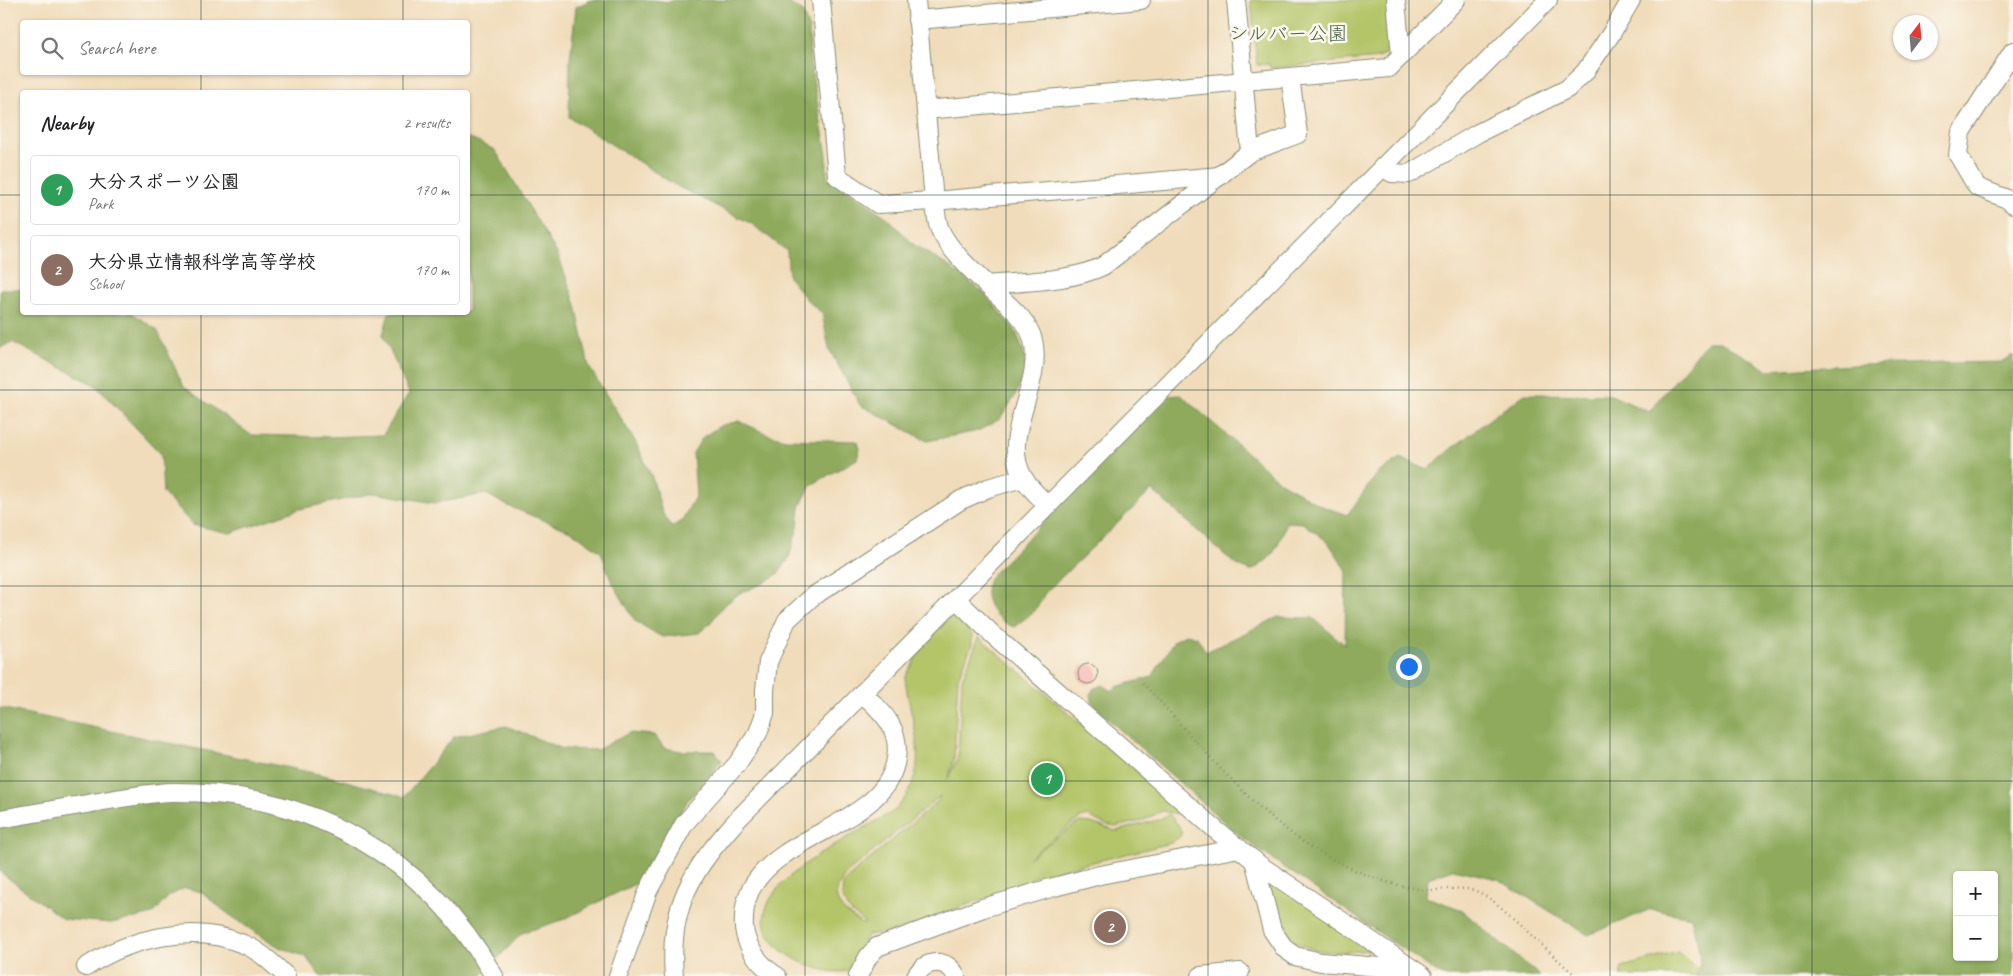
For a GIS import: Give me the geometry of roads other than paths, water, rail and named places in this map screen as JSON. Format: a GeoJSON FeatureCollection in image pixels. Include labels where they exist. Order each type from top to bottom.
{"type":"FeatureCollection","features":[{"type":"Feature","properties":{"kind":"street"},"geometry":{"type":"LineString","coordinates":[[821,0],[837,176],[878,204],[934,201],[1220,176]]}},
{"type":"Feature","properties":{"kind":"street"},"geometry":{"type":"LineString","coordinates":[[916,0],[934,201],[938,225],[946,240],[971,270],[1021,317],[1028,327],[1033,341],[1034,373],[1018,429],[1017,463],[1023,478],[1048,505]]}},
{"type":"Feature","properties":{"kind":"street"},"geometry":{"type":"LineString","coordinates":[[918,20],[1141,0]]}},
{"type":"Feature","properties":{"kind":"street"},"geometry":{"type":"LineString","coordinates":[[1236,0],[1250,152]]}},
{"type":"Feature","properties":{"kind":"street"},"geometry":{"type":"LineString","coordinates":[[1396,0],[1401,56]]}},
{"type":"Feature","properties":{"kind":"street"},"geometry":{"type":"LineString","coordinates":[[926,110],[1388,68],[1456,0]]}},
{"type":"Feature","properties":{"kind":"street"},"geometry":{"type":"LineString","coordinates":[[674,976],[673,948],[678,917],[688,886],[704,860],[747,809],[1548,0]]}},
{"type":"Feature","properties":{"kind":"street"},"geometry":{"type":"LineString","coordinates":[[1383,167],[1392,174],[1408,174],[1478,133],[1567,89],[1585,72],[1611,34],[1630,0]]}},
{"type":"Feature","properties":{"kind":"street"},"geometry":{"type":"LineString","coordinates":[[2013,51],[1961,132],[1958,155],[1977,187],[2007,199],[2013,204]]}},
{"type":"Feature","properties":{"kind":"street"},"geometry":{"type":"LineString","coordinates":[[987,285],[1072,276],[1103,266],[1250,152],[1298,134],[1290,77]]}},
{"type":"Feature","properties":{"kind":"street"},"geometry":{"type":"LineString","coordinates":[[618,976],[648,892],[684,824],[738,764],[758,733],[765,713],[768,662],[787,620],[812,597],[961,500],[988,488],[1023,478]]}},
{"type":"Feature","properties":{"kind":"street"},"geometry":{"type":"LineString","coordinates":[[956,598],[1039,675],[1202,818],[1239,848],[1419,973]]}},
{"type":"Feature","properties":{"kind":"street"},"geometry":{"type":"LineString","coordinates":[[777,976],[758,960],[746,939],[744,924],[745,908],[752,887],[767,868],[786,854],[870,803],[885,788],[894,768],[898,749],[894,730],[885,716],[862,693]]}},
{"type":"Feature","properties":{"kind":"street"},"geometry":{"type":"LineString","coordinates":[[0,819],[144,794],[171,792],[228,795],[258,800],[293,810],[329,823],[354,836],[400,867],[424,886],[464,929],[494,976]]}},
{"type":"Feature","properties":{"kind":"street"},"geometry":{"type":"LineString","coordinates":[[858,976],[868,957],[877,947],[983,908],[1100,875],[1239,848]]}},
{"type":"Feature","properties":{"kind":"street"},"geometry":{"type":"LineString","coordinates":[[1254,860],[1272,930],[1278,941],[1290,953],[1308,960],[1419,973]]}},
{"type":"Feature","properties":{"kind":"street"},"geometry":{"type":"LineString","coordinates":[[86,967],[100,958],[130,946],[164,936],[210,934],[245,944],[275,965],[286,976]]}},
{"type":"Feature","properties":{"kind":"street"},"geometry":{"type":"LineString","coordinates":[[916,976],[924,966],[937,962],[950,966],[956,976]]}},
{"type":"Feature","properties":{"kind":"street"},"geometry":{"type":"LineString","coordinates":[[1201,976],[1240,972]]}},
{"type":"Feature","properties":{"kind":"place","name":"大分スポーツ公園"},"geometry":{"type":"Point","coordinates":[1047,779]}},
{"type":"Feature","properties":{"kind":"place","name":"大分県立情報科学高等学校"},"geometry":{"type":"Point","coordinates":[1110,927]}},
{"type":"Feature","properties":{"kind":"park label","name":"シルバー公園"},"geometry":{"type":"Point","coordinates":[1288,33]}}]}
